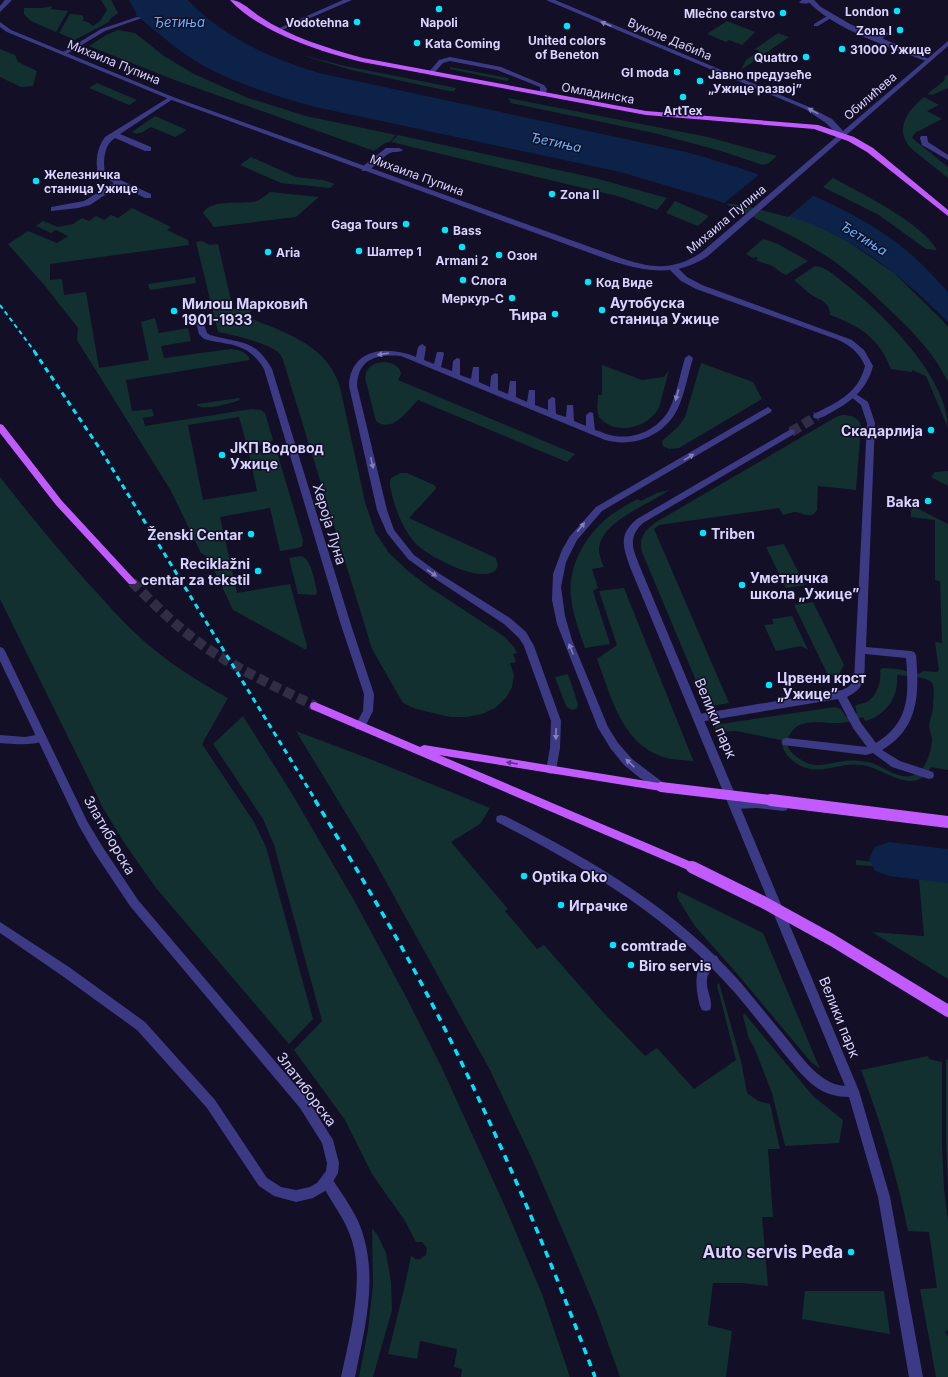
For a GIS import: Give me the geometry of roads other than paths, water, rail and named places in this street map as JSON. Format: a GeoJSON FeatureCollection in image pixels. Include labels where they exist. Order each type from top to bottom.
{"type":"FeatureCollection","features":[{"type":"Feature","properties":{"kind":"main road","name":"Омладинска"},"geometry":{"type":"LineString","coordinates":[[233,0],[250,13],[278,30],[311,45],[339,54],[374,62],[542,95],[646,113],[799,125],[816,127],[843,135],[870,150],[948,214]]}},
{"type":"Feature","properties":{"kind":"main road"},"geometry":{"type":"LineString","coordinates":[[0,427],[59,503],[132,582]]}},
{"type":"Feature","properties":{"kind":"main road"},"geometry":{"type":"LineString","coordinates":[[315,706],[692,867],[763,902],[832,940],[948,1011]]}},
{"type":"Feature","properties":{"kind":"main road"},"geometry":{"type":"LineString","coordinates":[[406,746],[661,787],[948,822]]}},
{"type":"Feature","properties":{"kind":"street"},"geometry":{"type":"LineString","coordinates":[[0,10],[9,0]]}},
{"type":"Feature","properties":{"kind":"street"},"geometry":{"type":"LineString","coordinates":[[278,30],[349,0]]}},
{"type":"Feature","properties":{"kind":"street","name":"Вуколе Дабића"},"geometry":{"type":"LineString","coordinates":[[549,0],[807,108],[829,121],[843,135]]}},
{"type":"Feature","properties":{"kind":"street"},"geometry":{"type":"LineString","coordinates":[[802,2],[811,1],[818,8],[831,16],[878,39],[928,60]]}},
{"type":"Feature","properties":{"kind":"street"},"geometry":{"type":"LineString","coordinates":[[816,25],[831,16]]}},
{"type":"Feature","properties":{"kind":"street"},"geometry":{"type":"LineString","coordinates":[[63,54],[103,30],[139,18]]}},
{"type":"Feature","properties":{"kind":"street","name":"Михаила Пупина"},"geometry":{"type":"LineString","coordinates":[[0,24],[9,31],[171,98],[624,263],[651,269],[673,268],[696,261],[807,166]]}},
{"type":"Feature","properties":{"kind":"street"},"geometry":{"type":"LineString","coordinates":[[878,39],[887,33]]}},
{"type":"Feature","properties":{"kind":"street","name":"Обилићева"},"geometry":{"type":"LineString","coordinates":[[807,166],[948,43]]}},
{"type":"Feature","properties":{"kind":"street"},"geometry":{"type":"LineString","coordinates":[[431,74],[439,62],[447,59],[499,68],[542,86],[544,89],[542,95]]}},
{"type":"Feature","properties":{"kind":"street"},"geometry":{"type":"LineString","coordinates":[[148,196],[107,177],[102,172],[101,162],[104,145],[115,135],[171,98]]}},
{"type":"Feature","properties":{"kind":"street"},"geometry":{"type":"LineString","coordinates":[[115,135],[148,149]]}},
{"type":"Feature","properties":{"kind":"street"},"geometry":{"type":"LineString","coordinates":[[924,138],[925,143],[948,158]]}},
{"type":"Feature","properties":{"kind":"street"},"geometry":{"type":"LineString","coordinates":[[365,169],[389,150],[399,150]]}},
{"type":"Feature","properties":{"kind":"street"},"geometry":{"type":"LineString","coordinates":[[54,209],[78,206],[87,203],[119,183]]}},
{"type":"Feature","properties":{"kind":"street"},"geometry":{"type":"LineString","coordinates":[[673,268],[684,279],[699,287],[852,342],[861,350],[869,366],[864,383],[853,395],[817,416]]}},
{"type":"Feature","properties":{"kind":"street","name":"Хероја Луна"},"geometry":{"type":"LineString","coordinates":[[200,323],[203,334],[207,337],[240,343],[249,347],[263,358],[268,369],[346,625],[369,694],[371,704],[369,712],[360,726]]}},
{"type":"Feature","properties":{"kind":"street"},"geometry":{"type":"LineString","coordinates":[[420,361],[422,347]]}},
{"type":"Feature","properties":{"kind":"street"},"geometry":{"type":"LineString","coordinates":[[551,770],[555,748],[556,721],[529,646],[523,635],[507,621],[437,576],[411,557],[395,538],[385,521],[352,378],[354,372],[361,362],[368,358],[382,353],[402,354],[608,438],[632,440],[643,437],[654,431],[663,423],[674,408],[689,358]]}},
{"type":"Feature","properties":{"kind":"street"},"geometry":{"type":"LineString","coordinates":[[437,368],[440,354]]}},
{"type":"Feature","properties":{"kind":"street"},"geometry":{"type":"LineString","coordinates":[[456,375],[458,361]]}},
{"type":"Feature","properties":{"kind":"street"},"geometry":{"type":"LineString","coordinates":[[475,383],[476,369]]}},
{"type":"Feature","properties":{"kind":"street"},"geometry":{"type":"LineString","coordinates":[[494,376],[494,391]]}},
{"type":"Feature","properties":{"kind":"street"},"geometry":{"type":"LineString","coordinates":[[512,399],[513,383]]}},
{"type":"Feature","properties":{"kind":"street"},"geometry":{"type":"LineString","coordinates":[[531,406],[532,392]]}},
{"type":"Feature","properties":{"kind":"street"},"geometry":{"type":"LineString","coordinates":[[699,718],[841,695],[852,690],[859,682],[871,423],[865,404],[853,395]]}},
{"type":"Feature","properties":{"kind":"street"},"geometry":{"type":"LineString","coordinates":[[552,400],[552,415]]}},
{"type":"Feature","properties":{"kind":"street"},"geometry":{"type":"LineString","coordinates":[[570,407],[570,422]]}},
{"type":"Feature","properties":{"kind":"street"},"geometry":{"type":"LineString","coordinates":[[661,787],[646,777],[629,762],[610,742],[603,728],[566,637],[559,614],[556,586],[561,566],[572,540],[582,526],[599,509],[768,410]]}},
{"type":"Feature","properties":{"kind":"street"},"geometry":{"type":"LineString","coordinates":[[590,415],[591,431]]}},
{"type":"Feature","properties":{"kind":"street","name":"Велики парк"},"geometry":{"type":"LineString","coordinates":[[790,432],[640,521],[629,532],[627,541],[629,552],[853,1091],[884,1197],[893,1240],[916,1377]]}},
{"type":"Feature","properties":{"kind":"street"},"geometry":{"type":"LineString","coordinates":[[787,742],[854,751],[874,750],[882,746],[896,731],[911,707],[911,655],[861,650]]}},
{"type":"Feature","properties":{"kind":"street","name":"Златиборска"},"geometry":{"type":"LineString","coordinates":[[0,652],[94,843],[134,903],[313,1117],[327,1140],[331,1151],[333,1163],[332,1173],[328,1181]]}},
{"type":"Feature","properties":{"kind":"street"},"geometry":{"type":"LineString","coordinates":[[841,695],[857,726],[874,750],[890,762],[919,773],[929,775]]}},
{"type":"Feature","properties":{"kind":"street"},"geometry":{"type":"LineString","coordinates":[[0,740],[20,741],[41,738]]}},
{"type":"Feature","properties":{"kind":"street"},"geometry":{"type":"LineString","coordinates":[[735,805],[757,804],[840,814]]}},
{"type":"Feature","properties":{"kind":"street"},"geometry":{"type":"LineString","coordinates":[[501,819],[562,850],[619,885],[670,922],[712,960],[806,1071],[819,1082],[833,1090],[838,1092],[853,1091]]}},
{"type":"Feature","properties":{"kind":"street"},"geometry":{"type":"LineString","coordinates":[[0,927],[65,971],[141,1026],[211,1104],[263,1182],[278,1192],[296,1196],[313,1192],[328,1181],[357,1236],[362,1258],[363,1280],[361,1308],[348,1377]]}},
{"type":"Feature","properties":{"kind":"street"},"geometry":{"type":"LineString","coordinates":[[706,1006],[700,980],[706,966],[712,960]]}},
{"type":"Feature","properties":{"kind":"water","name":"Ђетиња"},"geometry":{"type":"Polygon","coordinates":[[[129,0],[188,0],[232,36],[283,61],[319,73],[686,152],[772,179],[831,204],[858,218],[884,234],[907,251],[948,292],[948,322],[907,284],[865,252],[843,239],[794,218],[767,210],[722,202],[620,172],[311,106],[269,93],[228,78],[193,60],[136,15],[129,0]]]}},
{"type":"Feature","properties":{"kind":"waterway"},"geometry":{"type":"LineString","coordinates":[[889,859],[948,866]]}},
{"type":"Feature","properties":{"kind":"tunnel"},"geometry":{"type":"LineString","coordinates":[[791,432],[817,416]]}},
{"type":"Feature","properties":{"kind":"tunnel"},"geometry":{"type":"LineString","coordinates":[[132,582],[158,608],[205,647],[245,671],[315,706]]}},
{"type":"Feature","properties":{"kind":"railway"},"geometry":{"type":"LineString","coordinates":[[0,305],[35,352]]}},
{"type":"Feature","properties":{"kind":"railway"},"geometry":{"type":"LineString","coordinates":[[34,351],[102,452],[316,801]]}},
{"type":"Feature","properties":{"kind":"railway"},"geometry":{"type":"LineString","coordinates":[[315,800],[401,946],[452,1042],[496,1136],[538,1232],[595,1377]]}},
{"type":"Feature","properties":{"kind":"place","name":"Napoli"},"geometry":{"type":"Point","coordinates":[439,9]}},
{"type":"Feature","properties":{"kind":"place","name":"London"},"geometry":{"type":"Point","coordinates":[897,11]}},
{"type":"Feature","properties":{"kind":"place","name":"Mlečno carstvo"},"geometry":{"type":"Point","coordinates":[783,13]}},
{"type":"Feature","properties":{"kind":"place","name":"Vodotehna"},"geometry":{"type":"Point","coordinates":[357,22]}},
{"type":"Feature","properties":{"kind":"place","name":"United colors of Beneton"},"geometry":{"type":"Point","coordinates":[567,26]}},
{"type":"Feature","properties":{"kind":"place","name":"Zona I"},"geometry":{"type":"Point","coordinates":[900,30]}},
{"type":"Feature","properties":{"kind":"place","name":"Kata Coming"},"geometry":{"type":"Point","coordinates":[417,43]}},
{"type":"Feature","properties":{"kind":"place","name":"31000 Ужице"},"geometry":{"type":"Point","coordinates":[842,49]}},
{"type":"Feature","properties":{"kind":"place","name":"Quattro"},"geometry":{"type":"Point","coordinates":[806,57]}},
{"type":"Feature","properties":{"kind":"place","name":"GI moda"},"geometry":{"type":"Point","coordinates":[677,72]}},
{"type":"Feature","properties":{"kind":"place","name":"Јавно предузеће „Ужице развој”"},"geometry":{"type":"Point","coordinates":[700,81]}},
{"type":"Feature","properties":{"kind":"place","name":"ArtTex"},"geometry":{"type":"Point","coordinates":[683,97]}},
{"type":"Feature","properties":{"kind":"place","name":"Железничка станица Ужице"},"geometry":{"type":"Point","coordinates":[36,181]}},
{"type":"Feature","properties":{"kind":"place","name":"Zona II"},"geometry":{"type":"Point","coordinates":[552,194]}},
{"type":"Feature","properties":{"kind":"place","name":"Gaga Tours"},"geometry":{"type":"Point","coordinates":[406,224]}},
{"type":"Feature","properties":{"kind":"place","name":"Bass"},"geometry":{"type":"Point","coordinates":[445,230]}},
{"type":"Feature","properties":{"kind":"place","name":"Armani 2"},"geometry":{"type":"Point","coordinates":[462,247]}},
{"type":"Feature","properties":{"kind":"place","name":"Шалтер 1"},"geometry":{"type":"Point","coordinates":[359,251]}},
{"type":"Feature","properties":{"kind":"place","name":"Aria"},"geometry":{"type":"Point","coordinates":[268,252]}},
{"type":"Feature","properties":{"kind":"place","name":"Озон"},"geometry":{"type":"Point","coordinates":[499,255]}},
{"type":"Feature","properties":{"kind":"place","name":"Слога"},"geometry":{"type":"Point","coordinates":[463,280]}},
{"type":"Feature","properties":{"kind":"place","name":"Код Виде"},"geometry":{"type":"Point","coordinates":[588,282]}},
{"type":"Feature","properties":{"kind":"place","name":"Меркур-С"},"geometry":{"type":"Point","coordinates":[512,298]}},
{"type":"Feature","properties":{"kind":"place","name":"Аутобуска станица Ужице"},"geometry":{"type":"Point","coordinates":[602,310]}},
{"type":"Feature","properties":{"kind":"place","name":"Милош Марковић 1901-1933"},"geometry":{"type":"Point","coordinates":[174,311]}},
{"type":"Feature","properties":{"kind":"place","name":"Ћира"},"geometry":{"type":"Point","coordinates":[555,314]}},
{"type":"Feature","properties":{"kind":"place","name":"Скадарлија"},"geometry":{"type":"Point","coordinates":[931,430]}},
{"type":"Feature","properties":{"kind":"place","name":"ЈКП Водовод Ужице"},"geometry":{"type":"Point","coordinates":[222,455]}},
{"type":"Feature","properties":{"kind":"place","name":"Baka"},"geometry":{"type":"Point","coordinates":[928,501]}},
{"type":"Feature","properties":{"kind":"place","name":"Triben"},"geometry":{"type":"Point","coordinates":[703,533]}},
{"type":"Feature","properties":{"kind":"place","name":"Ženski Centar"},"geometry":{"type":"Point","coordinates":[251,534]}},
{"type":"Feature","properties":{"kind":"place","name":"Reciklažni centar za tekstil"},"geometry":{"type":"Point","coordinates":[258,571]}},
{"type":"Feature","properties":{"kind":"place","name":"Уметничка школа „Ужице”"},"geometry":{"type":"Point","coordinates":[742,585]}},
{"type":"Feature","properties":{"kind":"place","name":"Црвени крст „Ужице”"},"geometry":{"type":"Point","coordinates":[769,685]}},
{"type":"Feature","properties":{"kind":"place","name":"Optika Oko"},"geometry":{"type":"Point","coordinates":[524,876]}},
{"type":"Feature","properties":{"kind":"place","name":"Играчке"},"geometry":{"type":"Point","coordinates":[561,905]}},
{"type":"Feature","properties":{"kind":"place","name":"comtrade"},"geometry":{"type":"Point","coordinates":[613,945]}},
{"type":"Feature","properties":{"kind":"place","name":"Biro servis"},"geometry":{"type":"Point","coordinates":[631,965]}},
{"type":"Feature","properties":{"kind":"place","name":"Auto servis Peđa"},"geometry":{"type":"Point","coordinates":[851,1252]}}]}
